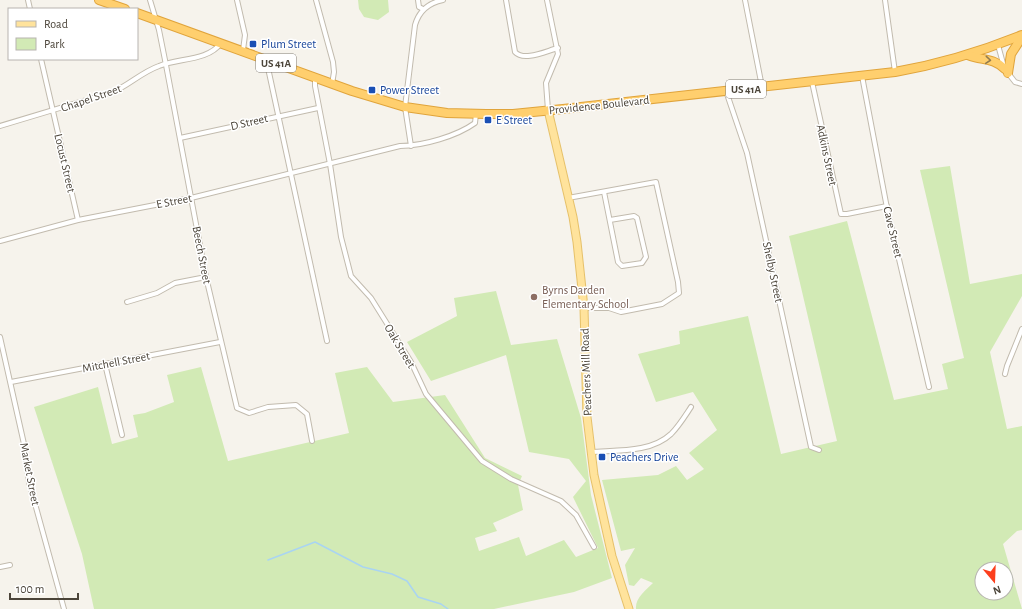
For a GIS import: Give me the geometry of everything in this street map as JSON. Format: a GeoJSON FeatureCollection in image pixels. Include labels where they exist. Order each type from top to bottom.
{"type":"FeatureCollection","features":[{"type":"Feature","properties":{"kind":"highway"},"geometry":{"type":"LineString","coordinates":[[99,0],[122,8]]}},
{"type":"Feature","properties":{"kind":"highway","name":"Providence Boulevard"},"geometry":{"type":"LineString","coordinates":[[138,13],[221,42],[378,100],[405,107],[447,113],[476,114],[514,114],[895,72],[968,56],[1022,36]]}},
{"type":"Feature","properties":{"kind":"highway"},"geometry":{"type":"LineString","coordinates":[[968,56],[980,60],[991,60],[1006,71],[1011,54],[1022,36]]}},
{"type":"Feature","properties":{"kind":"main road","name":"Peachers Mill Road"},"geometry":{"type":"LineString","coordinates":[[548,110],[577,242],[584,308],[587,417],[590,452],[598,499],[612,556],[629,609]]}},
{"type":"Feature","properties":{"kind":"street","name":"Beech Street"},"geometry":{"type":"LineString","coordinates":[[150,0],[166,65],[220,342],[237,408],[249,413],[268,407],[296,406],[307,414],[312,441]]}},
{"type":"Feature","properties":{"kind":"street"},"geometry":{"type":"LineString","coordinates":[[237,0],[245,35],[243,50]]}},
{"type":"Feature","properties":{"kind":"street"},"geometry":{"type":"LineString","coordinates":[[316,0],[333,62],[334,72],[332,84]]}},
{"type":"Feature","properties":{"kind":"street"},"geometry":{"type":"LineString","coordinates":[[418,0],[419,6],[423,10]]}},
{"type":"Feature","properties":{"kind":"street"},"geometry":{"type":"LineString","coordinates":[[412,146],[405,107],[415,25],[423,10],[433,2],[443,0]]}},
{"type":"Feature","properties":{"kind":"street"},"geometry":{"type":"LineString","coordinates":[[506,0],[516,52],[519,56],[525,57],[558,48]]}},
{"type":"Feature","properties":{"kind":"street"},"geometry":{"type":"LineString","coordinates":[[547,0],[558,48],[557,59],[546,83],[548,110]]}},
{"type":"Feature","properties":{"kind":"street"},"geometry":{"type":"LineString","coordinates":[[745,0],[762,87]]}},
{"type":"Feature","properties":{"kind":"street"},"geometry":{"type":"LineString","coordinates":[[885,0],[895,72]]}},
{"type":"Feature","properties":{"kind":"street","name":"Chapel Street"},"geometry":{"type":"LineString","coordinates":[[0,126],[53,111],[125,87],[155,68],[215,51],[221,42]]}},
{"type":"Feature","properties":{"kind":"street"},"geometry":{"type":"LineString","coordinates":[[998,45],[1006,71],[1015,82],[1022,84]]}},
{"type":"Feature","properties":{"kind":"street","name":"Locust Street"},"geometry":{"type":"LineString","coordinates":[[41,60],[78,220]]}},
{"type":"Feature","properties":{"kind":"street"},"geometry":{"type":"LineString","coordinates":[[269,60],[268,68],[326,341]]}},
{"type":"Feature","properties":{"kind":"street","name":"Cave Street"},"geometry":{"type":"LineString","coordinates":[[862,76],[887,206],[929,387]]}},
{"type":"Feature","properties":{"kind":"street","name":"Oak Street"},"geometry":{"type":"LineString","coordinates":[[315,78],[318,108],[330,164],[341,237],[350,276],[374,304],[411,362],[426,394],[482,461],[511,479],[553,496],[567,506],[578,519],[594,547]]}},
{"type":"Feature","properties":{"kind":"street","name":"Adkins Street"},"geometry":{"type":"LineString","coordinates":[[812,82],[839,210],[843,215],[887,206]]}},
{"type":"Feature","properties":{"kind":"street","name":"Shelby Street"},"geometry":{"type":"LineString","coordinates":[[726,91],[747,153],[811,447],[819,450]]}},
{"type":"Feature","properties":{"kind":"street","name":"D Street"},"geometry":{"type":"LineString","coordinates":[[180,138],[318,108]]}},
{"type":"Feature","properties":{"kind":"street","name":"E Street"},"geometry":{"type":"LineString","coordinates":[[0,241],[78,220],[191,198],[400,146],[412,146],[463,132],[475,123],[476,114]]}},
{"type":"Feature","properties":{"kind":"street"},"geometry":{"type":"LineString","coordinates":[[568,198],[656,182],[675,262],[679,293],[662,304],[621,312],[609,308],[584,308]]}},
{"type":"Feature","properties":{"kind":"street"},"geometry":{"type":"LineString","coordinates":[[604,192],[618,262],[622,266],[642,263],[646,257],[637,218],[634,216],[610,220]]}},
{"type":"Feature","properties":{"kind":"street"},"geometry":{"type":"LineString","coordinates":[[127,302],[157,293],[175,283],[206,276]]}},
{"type":"Feature","properties":{"kind":"street"},"geometry":{"type":"LineString","coordinates":[[1005,374],[1006,366],[1022,329]]}},
{"type":"Feature","properties":{"kind":"street","name":"Market Street"},"geometry":{"type":"LineString","coordinates":[[0,337],[24,444],[29,482],[64,609]]}},
{"type":"Feature","properties":{"kind":"street","name":"Mitchell Street"},"geometry":{"type":"LineString","coordinates":[[11,382],[220,342]]}},
{"type":"Feature","properties":{"kind":"street"},"geometry":{"type":"LineString","coordinates":[[105,364],[122,435]]}},
{"type":"Feature","properties":{"kind":"street"},"geometry":{"type":"LineString","coordinates":[[590,452],[649,446],[659,442],[670,435],[691,407]]}},
{"type":"Feature","properties":{"kind":"street"},"geometry":{"type":"LineString","coordinates":[[0,567],[10,565]]}},
{"type":"Feature","properties":{"kind":"green space"},"geometry":{"type":"Polygon","coordinates":[[[358,0],[388,0],[389,12],[378,20],[364,17],[359,9],[358,0]]]}},
{"type":"Feature","properties":{"kind":"green space"},"geometry":{"type":"Polygon","coordinates":[[[950,166],[970,284],[1022,274],[1022,296],[990,352],[1007,429],[1022,426],[1022,530],[1017,531],[1003,544],[1008,561],[974,561],[974,601],[1014,601],[1014,582],[1022,609],[636,609],[637,601],[644,591],[653,583],[641,578],[634,586],[629,585],[625,565],[635,548],[621,551],[602,480],[658,475],[676,466],[687,480],[704,469],[689,453],[717,430],[693,392],[656,402],[638,354],[680,344],[679,331],[748,316],[781,454],[837,441],[789,236],[847,221],[894,400],[948,389],[942,364],[964,358],[920,170],[950,166]]]}},
{"type":"Feature","properties":{"kind":"green space"},"geometry":{"type":"Polygon","coordinates":[[[496,291],[511,345],[557,339],[581,418],[591,495],[612,578],[574,592],[494,609],[94,609],[82,554],[34,407],[98,387],[112,444],[138,437],[133,415],[145,413],[174,402],[167,375],[201,367],[228,461],[349,433],[335,373],[367,367],[393,402],[445,395],[485,458],[522,476],[518,485],[523,510],[493,523],[497,531],[475,538],[479,551],[519,537],[526,556],[564,540],[576,557],[598,548],[573,497],[586,481],[569,459],[529,452],[506,355],[431,381],[407,342],[457,316],[454,298],[496,291]]]}},
{"type":"Feature","properties":{"kind":"waterway"},"geometry":{"type":"LineString","coordinates":[[268,560],[315,542],[363,567],[392,574],[407,581],[418,597],[441,604],[448,609]]}},
{"type":"Feature","properties":{"kind":"place","name":"Plum Street"},"geometry":{"type":"Point","coordinates":[253,44]}},
{"type":"Feature","properties":{"kind":"place","name":"Power Street"},"geometry":{"type":"Point","coordinates":[372,90]}},
{"type":"Feature","properties":{"kind":"place","name":"E Street"},"geometry":{"type":"Point","coordinates":[488,120]}},
{"type":"Feature","properties":{"kind":"place","name":"Byrns Darden Elementary School"},"geometry":{"type":"Point","coordinates":[534,297]}},
{"type":"Feature","properties":{"kind":"place","name":"Peachers Drive"},"geometry":{"type":"Point","coordinates":[602,457]}}]}
